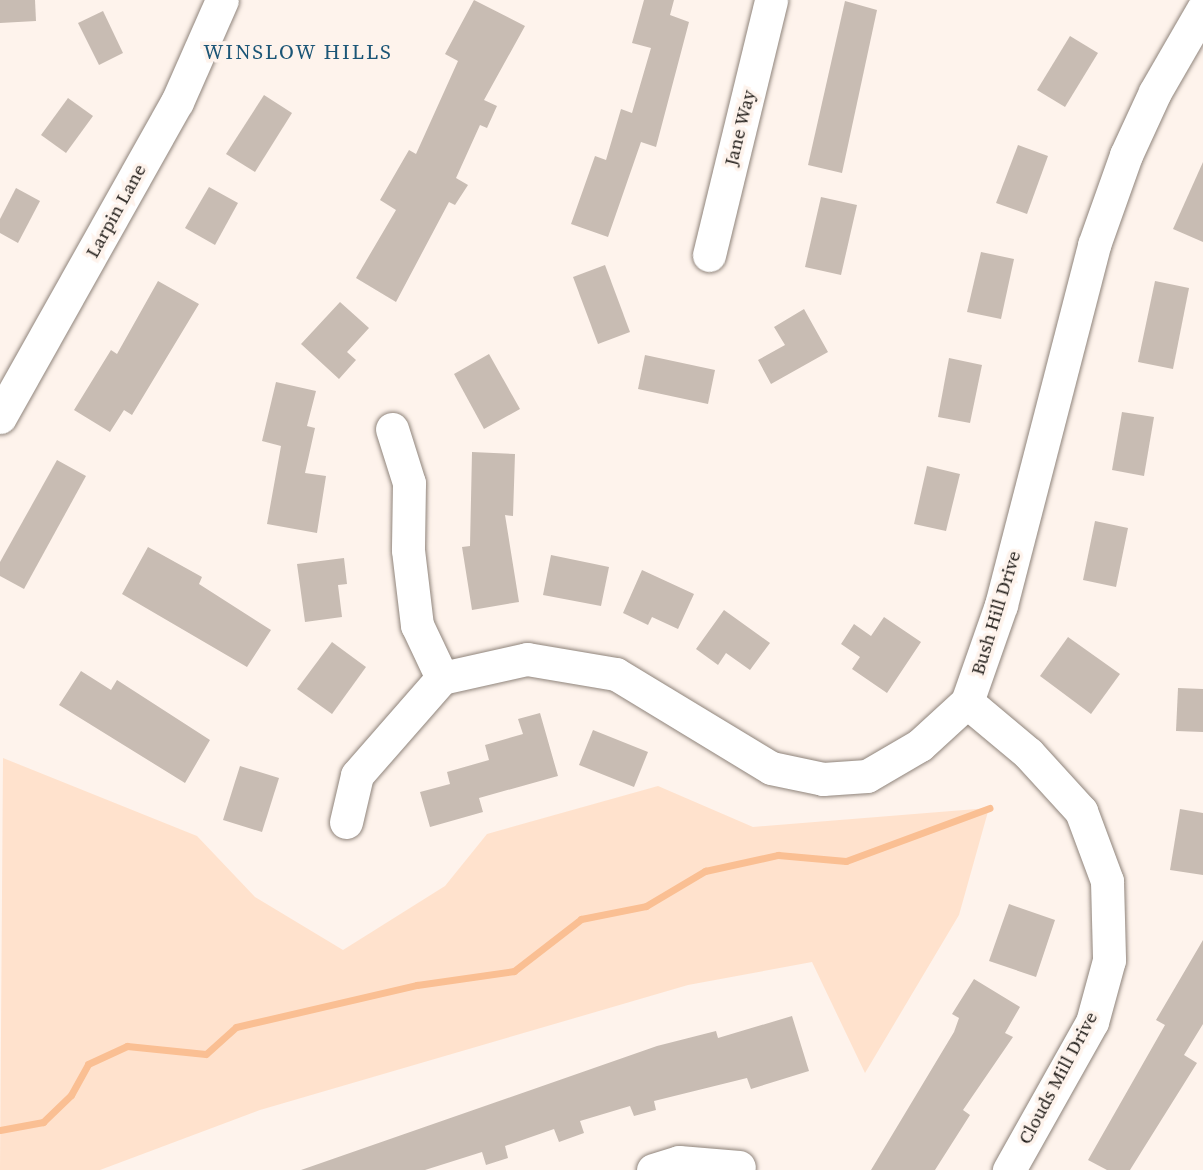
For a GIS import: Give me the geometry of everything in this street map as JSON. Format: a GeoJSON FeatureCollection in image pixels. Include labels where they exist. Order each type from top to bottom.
{"type":"FeatureCollection","features":[{"type":"Feature","properties":{"kind":"street","name":"Larpin Lane"},"geometry":{"type":"LineString","coordinates":[[0,417],[177,102],[222,0]]}},
{"type":"Feature","properties":{"kind":"street","name":"Jane Way"},"geometry":{"type":"LineString","coordinates":[[709,255],[771,0]]}},
{"type":"Feature","properties":{"kind":"street","name":"Bush Hill Drive"},"geometry":{"type":"LineString","coordinates":[[442,678],[527,659],[617,674],[771,768],[823,779],[867,776],[920,745],[967,702],[1001,606],[1094,245],[1126,155],[1155,92],[1203,9]]}},
{"type":"Feature","properties":{"kind":"street"},"geometry":{"type":"LineString","coordinates":[[346,822],[357,775],[442,678],[416,625],[408,550],[410,483],[392,429]]}},
{"type":"Feature","properties":{"kind":"street","name":"Clouds Mill Drive"},"geometry":{"type":"LineString","coordinates":[[967,702],[1028,754],[1081,811],[1107,881],[1109,960],[1091,1022],[1009,1170]]}},
{"type":"Feature","properties":{"kind":"street"},"geometry":{"type":"LineString","coordinates":[[653,1170],[679,1162],[740,1167]]}},
{"type":"Feature","properties":{"kind":"shaded area"},"geometry":{"type":"Polygon","coordinates":[[[3,758],[197,836],[255,897],[343,950],[445,886],[487,834],[658,786],[753,827],[989,808],[959,915],[865,1073],[812,962],[688,985],[260,1110],[100,1170],[0,1170],[3,758]]]}},
{"type":"Feature","properties":{"kind":"building"},"geometry":{"type":"Polygon","coordinates":[[[0,0],[35,0],[36,21],[0,23],[0,0]]]}},
{"type":"Feature","properties":{"kind":"building"},"geometry":{"type":"Polygon","coordinates":[[[474,0],[525,26],[484,100],[497,106],[487,128],[480,125],[456,178],[468,185],[455,205],[449,202],[396,302],[356,278],[396,210],[380,200],[409,150],[416,154],[458,61],[445,54],[474,0]]]}},
{"type":"Feature","properties":{"kind":"building"},"geometry":{"type":"Polygon","coordinates":[[[644,0],[674,0],[670,15],[689,22],[656,147],[641,142],[608,237],[571,224],[595,156],[606,160],[621,109],[632,113],[651,48],[632,43],[644,0]]]}},
{"type":"Feature","properties":{"kind":"building"},"geometry":{"type":"Polygon","coordinates":[[[845,1],[877,10],[842,173],[808,165],[845,1]]]}},
{"type":"Feature","properties":{"kind":"building"},"geometry":{"type":"Polygon","coordinates":[[[103,11],[123,53],[99,65],[78,23],[103,11]]]}},
{"type":"Feature","properties":{"kind":"building"},"geometry":{"type":"Polygon","coordinates":[[[1070,36],[1098,53],[1065,107],[1037,90],[1070,36]]]}},
{"type":"Feature","properties":{"kind":"building"},"geometry":{"type":"Polygon","coordinates":[[[264,95],[292,113],[255,172],[226,154],[264,95]]]}},
{"type":"Feature","properties":{"kind":"building"},"geometry":{"type":"Polygon","coordinates":[[[68,98],[93,116],[66,153],[41,135],[68,98]]]}},
{"type":"Feature","properties":{"kind":"building"},"geometry":{"type":"Polygon","coordinates":[[[1018,145],[1048,156],[1027,214],[996,203],[1018,145]]]}},
{"type":"Feature","properties":{"kind":"building"},"geometry":{"type":"Polygon","coordinates":[[[1203,162],[1203,242],[1173,229],[1203,162]]]}},
{"type":"Feature","properties":{"kind":"building"},"geometry":{"type":"Polygon","coordinates":[[[209,187],[238,203],[215,245],[185,228],[209,187]]]}},
{"type":"Feature","properties":{"kind":"building"},"geometry":{"type":"Polygon","coordinates":[[[16,188],[40,201],[18,243],[0,233],[0,219],[16,188]]]}},
{"type":"Feature","properties":{"kind":"building"},"geometry":{"type":"Polygon","coordinates":[[[821,197],[857,205],[841,275],[805,267],[821,197]]]}},
{"type":"Feature","properties":{"kind":"building"},"geometry":{"type":"Polygon","coordinates":[[[981,252],[1014,259],[1001,319],[967,312],[981,252]]]}},
{"type":"Feature","properties":{"kind":"building"},"geometry":{"type":"Polygon","coordinates":[[[605,265],[630,332],[598,344],[573,277],[605,265]]]}},
{"type":"Feature","properties":{"kind":"building"},"geometry":{"type":"Polygon","coordinates":[[[158,281],[199,304],[132,415],[124,410],[110,432],[74,410],[111,350],[117,354],[158,281]]]}},
{"type":"Feature","properties":{"kind":"building"},"geometry":{"type":"Polygon","coordinates":[[[1155,281],[1189,288],[1173,369],[1138,362],[1155,281]]]}},
{"type":"Feature","properties":{"kind":"building"},"geometry":{"type":"Polygon","coordinates":[[[340,302],[369,328],[347,352],[356,360],[339,379],[301,344],[340,302]]]}},
{"type":"Feature","properties":{"kind":"building"},"geometry":{"type":"Polygon","coordinates":[[[804,309],[828,352],[771,384],[758,360],[785,345],[774,327],[804,309]]]}},
{"type":"Feature","properties":{"kind":"building"},"geometry":{"type":"Polygon","coordinates":[[[489,354],[520,409],[484,429],[454,374],[489,354]]]}},
{"type":"Feature","properties":{"kind":"building"},"geometry":{"type":"Polygon","coordinates":[[[645,355],[715,370],[708,404],[638,389],[645,355]]]}},
{"type":"Feature","properties":{"kind":"building"},"geometry":{"type":"Polygon","coordinates":[[[949,358],[982,365],[970,423],[938,417],[949,358]]]}},
{"type":"Feature","properties":{"kind":"building"},"geometry":{"type":"Polygon","coordinates":[[[276,382],[316,391],[307,426],[315,428],[305,473],[326,476],[317,533],[267,524],[281,446],[262,441],[276,382]]]}},
{"type":"Feature","properties":{"kind":"building"},"geometry":{"type":"Polygon","coordinates":[[[1122,412],[1154,417],[1144,476],[1112,470],[1122,412]]]}},
{"type":"Feature","properties":{"kind":"building"},"geometry":{"type":"Polygon","coordinates":[[[472,452],[515,454],[513,516],[505,515],[519,602],[472,610],[462,547],[470,546],[472,452]]]}},
{"type":"Feature","properties":{"kind":"building"},"geometry":{"type":"Polygon","coordinates":[[[57,460],[86,476],[24,589],[0,576],[0,562],[57,460]]]}},
{"type":"Feature","properties":{"kind":"building"},"geometry":{"type":"Polygon","coordinates":[[[927,466],[960,474],[946,531],[914,524],[927,466]]]}},
{"type":"Feature","properties":{"kind":"building"},"geometry":{"type":"Polygon","coordinates":[[[1095,521],[1128,528],[1116,587],[1083,580],[1095,521]]]}},
{"type":"Feature","properties":{"kind":"building"},"geometry":{"type":"Polygon","coordinates":[[[148,547],[202,577],[199,584],[271,630],[247,667],[122,594],[148,547]]]}},
{"type":"Feature","properties":{"kind":"building"},"geometry":{"type":"Polygon","coordinates":[[[551,555],[609,567],[601,606],[543,595],[551,555]]]}},
{"type":"Feature","properties":{"kind":"building"},"geometry":{"type":"Polygon","coordinates":[[[344,558],[347,584],[338,585],[342,617],[305,622],[297,564],[344,558]]]}},
{"type":"Feature","properties":{"kind":"building"},"geometry":{"type":"Polygon","coordinates":[[[642,570],[694,594],[678,629],[652,617],[648,625],[623,613],[642,570]]]}},
{"type":"Feature","properties":{"kind":"building"},"geometry":{"type":"Polygon","coordinates":[[[724,610],[770,643],[750,670],[726,653],[718,665],[696,649],[724,610]]]}},
{"type":"Feature","properties":{"kind":"building"},"geometry":{"type":"Polygon","coordinates":[[[884,617],[921,642],[887,693],[852,669],[860,657],[841,644],[854,624],[871,636],[884,617]]]}},
{"type":"Feature","properties":{"kind":"building"},"geometry":{"type":"Polygon","coordinates":[[[1068,637],[1120,674],[1091,714],[1040,676],[1068,637]]]}},
{"type":"Feature","properties":{"kind":"building"},"geometry":{"type":"Polygon","coordinates":[[[332,642],[366,667],[332,714],[297,689],[332,642]]]}},
{"type":"Feature","properties":{"kind":"building"},"geometry":{"type":"Polygon","coordinates":[[[81,671],[111,690],[117,680],[210,740],[185,783],[59,705],[81,671]]]}},
{"type":"Feature","properties":{"kind":"building"},"geometry":{"type":"Polygon","coordinates":[[[1178,688],[1203,689],[1203,732],[1176,731],[1178,688]]]}},
{"type":"Feature","properties":{"kind":"building"},"geometry":{"type":"Polygon","coordinates":[[[540,713],[558,776],[479,798],[483,812],[430,827],[420,792],[450,784],[447,772],[489,760],[485,745],[523,734],[518,719],[540,713]]]}},
{"type":"Feature","properties":{"kind":"building"},"geometry":{"type":"Polygon","coordinates":[[[593,730],[648,752],[634,787],[579,765],[593,730]]]}},
{"type":"Feature","properties":{"kind":"building"},"geometry":{"type":"Polygon","coordinates":[[[240,766],[279,778],[262,832],[223,820],[240,766]]]}},
{"type":"Feature","properties":{"kind":"building"},"geometry":{"type":"Polygon","coordinates":[[[1180,809],[1203,813],[1203,875],[1170,870],[1180,809]]]}},
{"type":"Feature","properties":{"kind":"building"},"geometry":{"type":"Polygon","coordinates":[[[1009,904],[1055,920],[1036,977],[989,961],[1009,904]]]}},
{"type":"Feature","properties":{"kind":"building"},"geometry":{"type":"Polygon","coordinates":[[[1203,940],[1203,1024],[1184,1055],[1197,1063],[1130,1170],[1107,1170],[1088,1160],[1165,1025],[1156,1020],[1203,940]]]}},
{"type":"Feature","properties":{"kind":"building"},"geometry":{"type":"Polygon","coordinates":[[[974,979],[1020,1007],[1005,1033],[1013,1037],[963,1110],[970,1115],[935,1170],[871,1170],[954,1032],[959,1018],[952,1014],[974,979]]]}},
{"type":"Feature","properties":{"kind":"building"},"geometry":{"type":"Polygon","coordinates":[[[792,1016],[809,1071],[751,1089],[747,1078],[654,1101],[656,1110],[634,1116],[630,1106],[580,1121],[584,1133],[559,1142],[554,1129],[505,1146],[508,1158],[486,1165],[482,1152],[425,1170],[301,1170],[657,1046],[716,1031],[718,1038],[792,1016]]]}},
{"type":"Feature","properties":{"kind":"waterway"},"geometry":{"type":"LineString","coordinates":[[0,1130],[43,1122],[71,1095],[88,1064],[127,1046],[206,1054],[236,1027],[417,985],[514,971],[581,919],[646,906],[705,871],[778,855],[846,861],[989,808]]}},
{"type":"Feature","properties":{"kind":"district","name":"WINSLOW HILLS"},"geometry":{"type":"Point","coordinates":[298,52]}}]}
